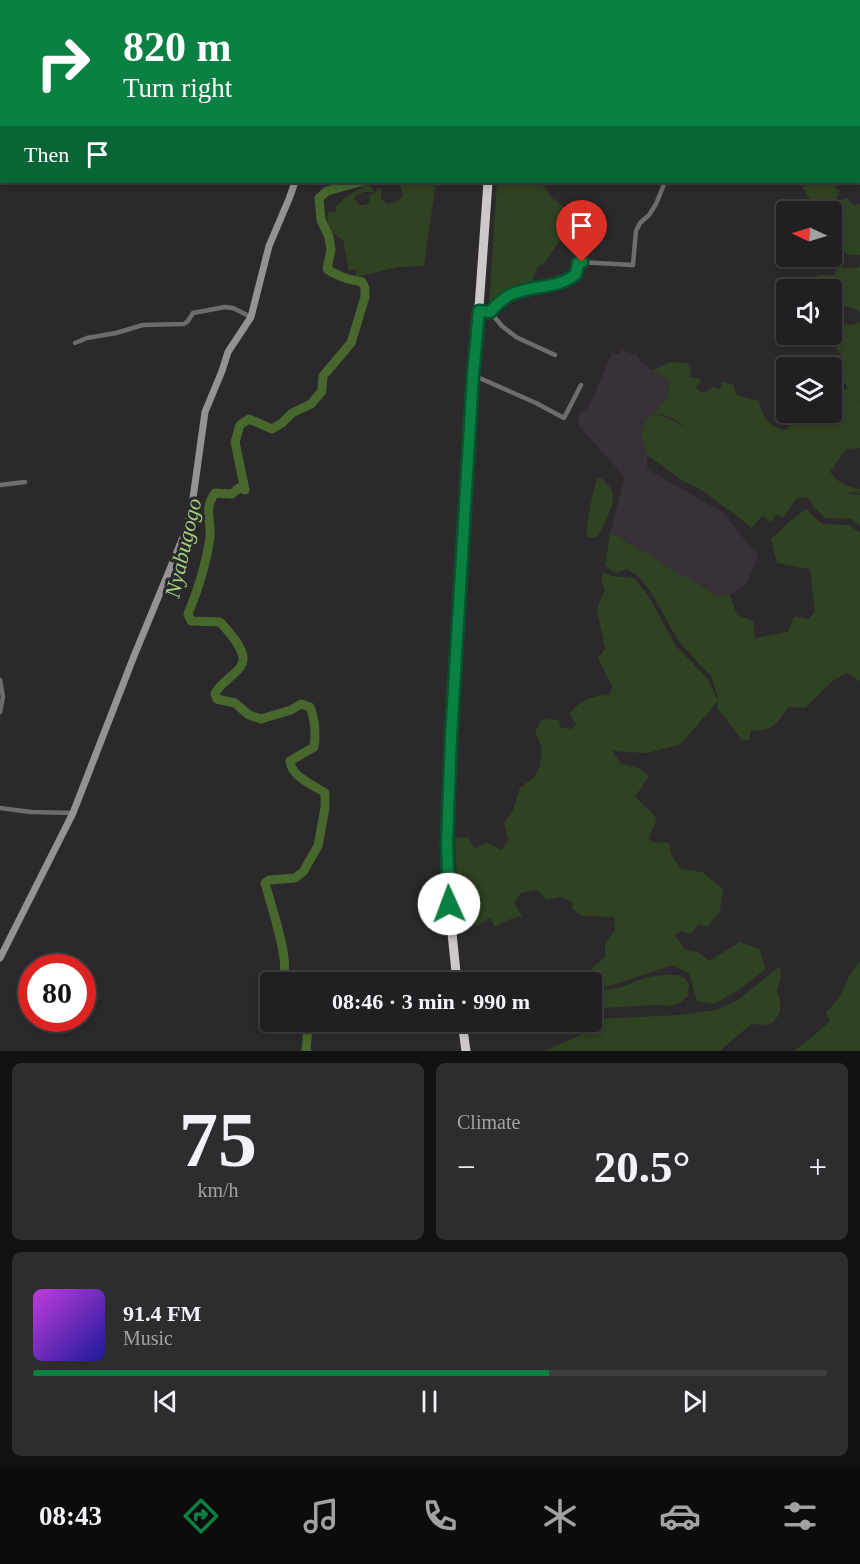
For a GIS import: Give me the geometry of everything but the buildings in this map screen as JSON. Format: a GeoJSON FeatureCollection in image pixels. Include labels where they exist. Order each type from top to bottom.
{"type":"FeatureCollection","features":[{"type":"Feature","properties":{"kind":"highway"},"geometry":{"type":"LineString","coordinates":[[456,972],[449,904],[447,844],[451,725],[473,375],[488,183]]}},
{"type":"Feature","properties":{"kind":"highway"},"geometry":{"type":"LineString","coordinates":[[463,1032],[466,1051]]}},
{"type":"Feature","properties":{"kind":"main road"},"geometry":{"type":"LineString","coordinates":[[0,958],[73,813],[189,520],[205,412],[228,352],[251,317],[269,246],[295,183]]}},
{"type":"Feature","properties":{"kind":"street"},"geometry":{"type":"LineString","coordinates":[[490,312],[513,294],[555,285],[574,276],[579,262],[633,265],[636,231],[656,204],[665,183]]}},
{"type":"Feature","properties":{"kind":"street"},"geometry":{"type":"LineString","coordinates":[[75,344],[87,338],[143,325],[184,324],[193,313],[217,308],[229,307],[251,317]]}},
{"type":"Feature","properties":{"kind":"street"},"geometry":{"type":"LineString","coordinates":[[479,311],[490,312],[516,337],[555,355]]}},
{"type":"Feature","properties":{"kind":"street"},"geometry":{"type":"LineString","coordinates":[[473,375],[564,418],[581,385]]}},
{"type":"Feature","properties":{"kind":"street"},"geometry":{"type":"LineString","coordinates":[[0,485],[25,482]]}},
{"type":"Feature","properties":{"kind":"street"},"geometry":{"type":"LineString","coordinates":[[0,680],[3,697],[0,712]]}},
{"type":"Feature","properties":{"kind":"street"},"geometry":{"type":"LineString","coordinates":[[0,808],[31,812],[73,813]]}},
{"type":"Feature","properties":{"kind":"shaded area"},"geometry":{"type":"Polygon","coordinates":[[[621,350],[637,355],[642,363],[670,381],[666,399],[645,422],[642,432],[647,455],[647,469],[722,512],[758,556],[747,583],[730,595],[717,596],[610,533],[625,477],[579,426],[578,414],[589,407],[611,355],[619,354],[621,350]]]}},
{"type":"Feature","properties":{"kind":"green space"},"geometry":{"type":"Polygon","coordinates":[[[399,183],[436,183],[424,266],[398,267],[356,277],[356,269],[349,271],[343,240],[329,231],[328,212],[336,211],[336,206],[363,185],[368,184],[374,189],[372,192],[364,192],[355,196],[354,199],[360,205],[370,202],[369,196],[378,188],[381,188],[381,199],[388,204],[400,199],[403,195],[399,183]]]}},
{"type":"Feature","properties":{"kind":"green space"},"geometry":{"type":"Polygon","coordinates":[[[497,183],[542,183],[552,198],[572,213],[571,221],[561,229],[560,240],[545,262],[537,267],[532,282],[507,291],[489,304],[497,183]]]}},
{"type":"Feature","properties":{"kind":"green space"},"geometry":{"type":"Polygon","coordinates":[[[810,183],[838,183],[835,188],[840,191],[836,199],[839,201],[811,201],[802,186],[810,183]]]}},
{"type":"Feature","properties":{"kind":"green space"},"geometry":{"type":"Polygon","coordinates":[[[847,198],[854,205],[860,204],[860,255],[848,255],[842,249],[841,201],[847,198]]]}},
{"type":"Feature","properties":{"kind":"green space"},"geometry":{"type":"Polygon","coordinates":[[[860,265],[860,313],[857,309],[842,304],[842,279],[818,279],[817,275],[834,275],[837,267],[857,268],[860,265]]]}},
{"type":"Feature","properties":{"kind":"green space"},"geometry":{"type":"Polygon","coordinates":[[[860,322],[860,401],[858,400],[860,402],[860,448],[846,449],[830,472],[843,484],[860,489],[860,494],[845,493],[860,495],[860,526],[851,519],[825,518],[807,497],[797,498],[783,518],[777,514],[771,522],[762,516],[751,528],[700,489],[683,481],[647,455],[642,432],[645,422],[651,415],[665,417],[685,427],[670,417],[653,414],[666,399],[670,381],[653,370],[671,362],[688,363],[691,373],[689,377],[700,379],[701,384],[696,385],[697,390],[703,393],[714,387],[720,390],[722,382],[733,384],[737,395],[759,401],[762,412],[771,424],[787,430],[788,423],[842,423],[842,391],[847,389],[846,384],[842,382],[842,363],[844,362],[833,345],[842,345],[842,323],[853,325],[860,322]]]}},
{"type":"Feature","properties":{"kind":"green space"},"geometry":{"type":"Polygon","coordinates":[[[601,478],[612,492],[612,504],[597,537],[589,538],[587,530],[590,507],[597,479],[601,478]]]}},
{"type":"Feature","properties":{"kind":"green space"},"geometry":{"type":"Polygon","coordinates":[[[806,509],[822,524],[849,525],[860,533],[860,681],[846,673],[834,680],[805,708],[789,707],[773,726],[764,730],[751,730],[749,740],[742,740],[718,709],[717,702],[681,744],[647,753],[612,751],[621,764],[638,768],[649,776],[635,797],[657,818],[649,838],[653,842],[669,843],[671,854],[681,869],[702,872],[723,889],[720,911],[708,926],[698,925],[691,934],[682,931],[675,935],[685,950],[698,952],[709,961],[740,942],[759,949],[766,969],[740,989],[714,1004],[697,1001],[689,973],[672,965],[602,987],[602,972],[591,972],[592,968],[605,957],[605,944],[615,930],[614,917],[582,916],[572,909],[573,902],[560,897],[546,900],[538,890],[521,893],[514,903],[522,916],[495,927],[490,918],[478,925],[459,922],[455,838],[468,837],[475,849],[486,842],[502,850],[508,840],[504,823],[513,810],[520,788],[534,777],[540,766],[542,748],[535,732],[542,719],[559,720],[560,727],[571,729],[577,725],[569,714],[578,705],[592,697],[610,695],[612,686],[598,658],[605,649],[597,609],[605,589],[601,581],[603,572],[612,576],[634,578],[648,595],[676,646],[707,678],[718,700],[711,676],[679,642],[652,594],[639,577],[627,569],[616,573],[605,566],[610,533],[717,596],[730,595],[737,615],[753,621],[755,638],[788,632],[794,616],[808,619],[815,612],[810,569],[777,563],[771,539],[806,509]]]}},
{"type":"Feature","properties":{"kind":"green space"},"geometry":{"type":"Polygon","coordinates":[[[860,961],[860,1051],[794,1051],[830,1021],[826,1013],[839,998],[850,974],[860,961]]]}},
{"type":"Feature","properties":{"kind":"green space"},"geometry":{"type":"Polygon","coordinates":[[[780,966],[781,976],[777,990],[780,1012],[774,1022],[765,1025],[751,1024],[720,1051],[545,1051],[585,1032],[602,1032],[602,1019],[681,1015],[716,1010],[738,1000],[780,966]]]}},
{"type":"Feature","properties":{"kind":"green space"},"geometry":{"type":"Polygon","coordinates":[[[678,975],[686,979],[689,986],[688,996],[681,1002],[669,1006],[602,1008],[602,990],[615,989],[651,977],[678,975]]]}},
{"type":"Feature","properties":{"kind":"waterway","name":"Nyabugogo"},"geometry":{"type":"LineString","coordinates":[[284,972],[285,964],[278,928],[265,883],[269,880],[295,878],[303,872],[318,846],[325,808],[325,793],[299,776],[290,761],[314,747],[313,717],[310,707],[301,704],[291,710],[261,719],[249,715],[235,703],[217,699],[216,692],[240,668],[243,655],[237,642],[220,622],[191,621],[188,614],[208,548],[211,499],[215,493],[232,494],[239,488],[245,490],[235,442],[240,425],[249,419],[272,429],[292,413],[311,404],[322,391],[323,376],[351,343],[365,297],[365,288],[362,282],[344,278],[327,269],[331,250],[329,237],[321,220],[319,198],[327,191],[356,183]]}},
{"type":"Feature","properties":{"kind":"waterway","name":"Nyabugogo"},"geometry":{"type":"LineString","coordinates":[[307,1051],[308,1032]]}},
{"type":"Feature","properties":{"kind":"route"},"geometry":{"type":"LineString","coordinates":[[449,904],[448,795],[464,515],[479,311],[490,312],[513,294],[555,285],[572,278],[576,274],[577,264],[582,262]]}}]}
